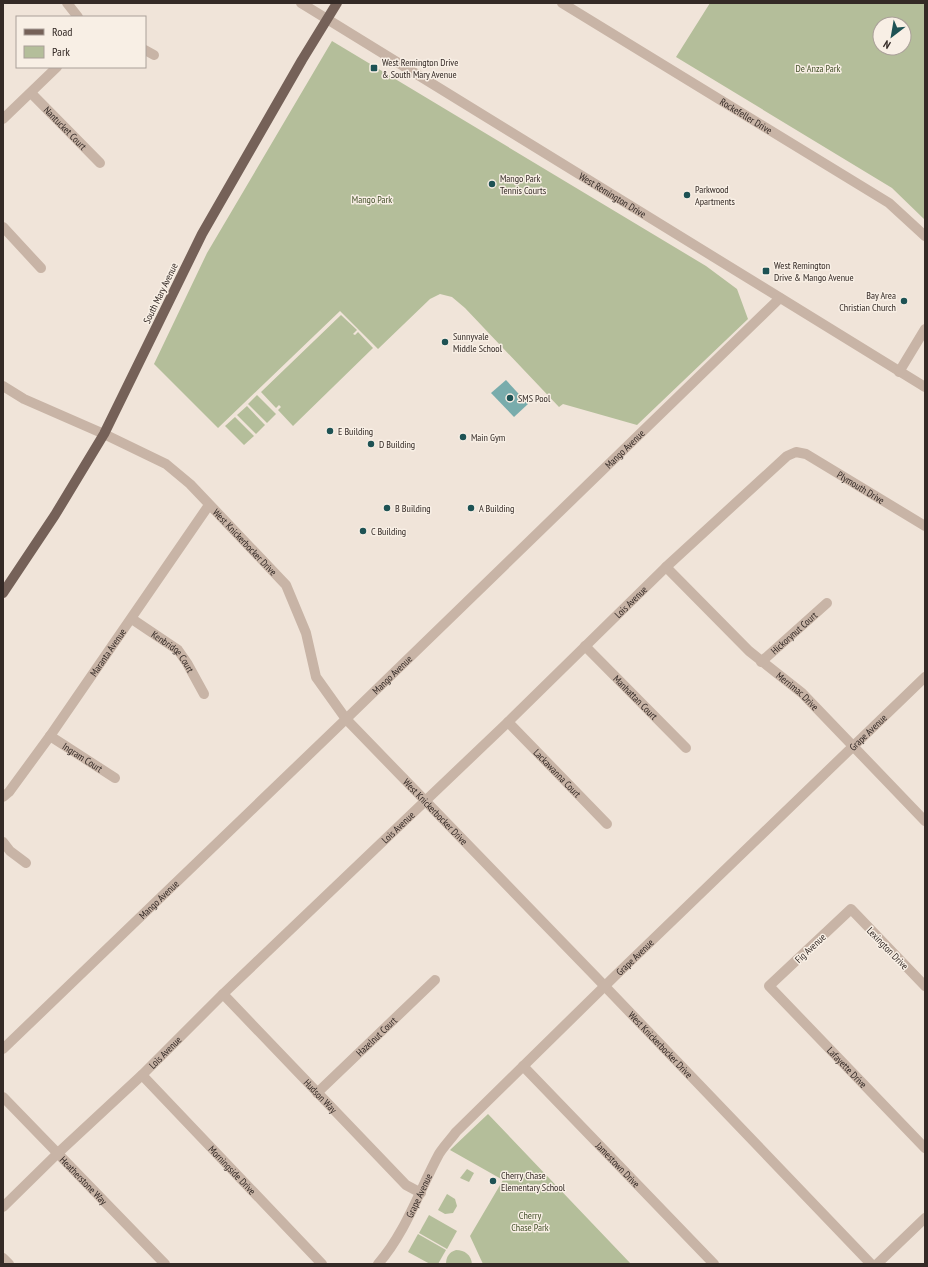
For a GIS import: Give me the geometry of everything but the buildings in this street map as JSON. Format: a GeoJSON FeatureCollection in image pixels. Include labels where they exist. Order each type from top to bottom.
{"type":"FeatureCollection","features":[{"type":"Feature","properties":{"kind":"main road","name":"South Mary Avenue"},"geometry":{"type":"LineString","coordinates":[[3,592],[56,515],[104,434],[202,234],[302,60],[337,3]]}},
{"type":"Feature","properties":{"kind":"street"},"geometry":{"type":"LineString","coordinates":[[67,3],[77,16]]}},
{"type":"Feature","properties":{"kind":"street","name":"West Remington Drive"},"geometry":{"type":"LineString","coordinates":[[301,3],[925,387]]}},
{"type":"Feature","properties":{"kind":"street","name":"Rockefeller Drive"},"geometry":{"type":"LineString","coordinates":[[562,3],[889,203],[925,236]]}},
{"type":"Feature","properties":{"kind":"street"},"geometry":{"type":"LineString","coordinates":[[3,119],[56,68]]}},
{"type":"Feature","properties":{"kind":"street","name":"Nantucket Court"},"geometry":{"type":"LineString","coordinates":[[31,93],[100,164]]}},
{"type":"Feature","properties":{"kind":"street"},"geometry":{"type":"LineString","coordinates":[[3,227],[41,268]]}},
{"type":"Feature","properties":{"kind":"street","name":"Mango Avenue"},"geometry":{"type":"LineString","coordinates":[[3,1049],[780,298]]}},
{"type":"Feature","properties":{"kind":"street"},"geometry":{"type":"LineString","coordinates":[[899,372],[925,329]]}},
{"type":"Feature","properties":{"kind":"street","name":"West Knickerbocker Drive"},"geometry":{"type":"LineString","coordinates":[[3,387],[24,399],[104,434],[166,464],[190,484],[286,585],[306,633],[316,677],[346,719],[605,986],[871,1264]]}},
{"type":"Feature","properties":{"kind":"street","name":"Plymouth Drive"},"geometry":{"type":"LineString","coordinates":[[796,452],[806,454],[925,526]]}},
{"type":"Feature","properties":{"kind":"street","name":"Lois Avenue"},"geometry":{"type":"LineString","coordinates":[[3,1207],[58,1153],[142,1075],[223,994],[508,722],[666,567],[787,456],[796,452]]}},
{"type":"Feature","properties":{"kind":"street","name":"Maranta Avenue"},"geometry":{"type":"LineString","coordinates":[[3,797],[9,792],[50,736],[132,619],[209,505]]}},
{"type":"Feature","properties":{"kind":"street","name":"Merrimac Drive"},"geometry":{"type":"LineString","coordinates":[[666,567],[749,652],[802,693],[925,821]]}},
{"type":"Feature","properties":{"kind":"street","name":"Hickorynut Court"},"geometry":{"type":"LineString","coordinates":[[761,662],[827,603]]}},
{"type":"Feature","properties":{"kind":"street","name":"Kenbridge Court"},"geometry":{"type":"LineString","coordinates":[[132,619],[178,650],[204,694]]}},
{"type":"Feature","properties":{"kind":"street","name":"Manhattan Court"},"geometry":{"type":"LineString","coordinates":[[585,646],[686,748]]}},
{"type":"Feature","properties":{"kind":"street","name":"Grape Avenue"},"geometry":{"type":"LineString","coordinates":[[378,1264],[395,1241],[421,1193],[440,1153],[456,1132],[925,677]]}},
{"type":"Feature","properties":{"kind":"street","name":"Lackawanna Court"},"geometry":{"type":"LineString","coordinates":[[508,722],[607,824]]}},
{"type":"Feature","properties":{"kind":"street","name":"Ingram Court"},"geometry":{"type":"LineString","coordinates":[[50,736],[115,778]]}},
{"type":"Feature","properties":{"kind":"street"},"geometry":{"type":"LineString","coordinates":[[3,842],[10,851],[26,863]]}},
{"type":"Feature","properties":{"kind":"street","name":"Lexington Drive"},"geometry":{"type":"LineString","coordinates":[[851,909],[925,986]]}},
{"type":"Feature","properties":{"kind":"street","name":"Fig Avenue"},"geometry":{"type":"LineString","coordinates":[[769,986],[851,909]]}},
{"type":"Feature","properties":{"kind":"street","name":"Hazelnut Court"},"geometry":{"type":"LineString","coordinates":[[317,1093],[435,980]]}},
{"type":"Feature","properties":{"kind":"street","name":"Lafayette Drive"},"geometry":{"type":"LineString","coordinates":[[769,986],[925,1148]]}},
{"type":"Feature","properties":{"kind":"street","name":"Hudson Way"},"geometry":{"type":"LineString","coordinates":[[223,994],[406,1185],[421,1193]]}},
{"type":"Feature","properties":{"kind":"street","name":"Jamestown Drive"},"geometry":{"type":"LineString","coordinates":[[523,1066],[714,1264]]}},
{"type":"Feature","properties":{"kind":"street","name":"Morningside Drive"},"geometry":{"type":"LineString","coordinates":[[142,1075],[322,1264]]}},
{"type":"Feature","properties":{"kind":"street","name":"Heatherstone Way"},"geometry":{"type":"LineString","coordinates":[[3,1097],[165,1264]]}},
{"type":"Feature","properties":{"kind":"street"},"geometry":{"type":"LineString","coordinates":[[877,1264],[925,1218]]}},
{"type":"Feature","properties":{"kind":"street"},"geometry":{"type":"LineString","coordinates":[[3,1258],[9,1264]]}},
{"type":"Feature","properties":{"kind":"green space","name":"De Anza Park"},"geometry":{"type":"Polygon","coordinates":[[[710,3],[925,3],[925,220],[892,188],[676,57],[710,3]]]}},
{"type":"Feature","properties":{"kind":"green space","name":"Mango Park"},"geometry":{"type":"Polygon","coordinates":[[[332,41],[706,266],[737,289],[748,319],[637,425],[563,404],[559,407],[465,308],[452,297],[440,294],[430,299],[378,349],[340,311],[218,428],[154,364],[207,253],[332,41]]]}},
{"type":"Feature","properties":{"kind":"green space"},"geometry":{"type":"Polygon","coordinates":[[[341,315],[357,330],[353,334],[355,335],[358,332],[373,348],[293,426],[278,410],[281,407],[279,405],[276,408],[261,392],[341,315]]]}},
{"type":"Feature","properties":{"kind":"green space"},"geometry":{"type":"Polygon","coordinates":[[[257,395],[276,414],[267,423],[248,404],[257,395]]]}},
{"type":"Feature","properties":{"kind":"green space"},"geometry":{"type":"Polygon","coordinates":[[[247,406],[265,425],[256,434],[237,415],[247,406]]]}},
{"type":"Feature","properties":{"kind":"green space"},"geometry":{"type":"Polygon","coordinates":[[[235,417],[254,436],[244,445],[225,426],[235,417]]]}},
{"type":"Feature","properties":{"kind":"green space","name":"Cherry Chase Park"},"geometry":{"type":"Polygon","coordinates":[[[488,1114],[631,1264],[483,1264],[470,1236],[503,1180],[450,1150],[488,1114]]]}},
{"type":"Feature","properties":{"kind":"green space"},"geometry":{"type":"Polygon","coordinates":[[[467,1169],[474,1173],[469,1182],[460,1178],[467,1169]]]}},
{"type":"Feature","properties":{"kind":"green space"},"geometry":{"type":"Polygon","coordinates":[[[447,1194],[455,1199],[457,1206],[453,1213],[445,1214],[438,1210],[447,1194]]]}},
{"type":"Feature","properties":{"kind":"green space"},"geometry":{"type":"Polygon","coordinates":[[[429,1215],[457,1231],[447,1249],[419,1233],[429,1215]]]}},
{"type":"Feature","properties":{"kind":"green space"},"geometry":{"type":"Polygon","coordinates":[[[418,1234],[446,1250],[438,1264],[430,1264],[408,1252],[418,1234]]]}},
{"type":"Feature","properties":{"kind":"green space"},"geometry":{"type":"Polygon","coordinates":[[[456,1250],[467,1254],[472,1264],[446,1264],[448,1255],[456,1250]]]}},
{"type":"Feature","properties":{"kind":"water","name":"SMS Pool"},"geometry":{"type":"Polygon","coordinates":[[[506,380],[528,404],[514,417],[491,393],[506,380]]]}},
{"type":"Feature","properties":{"kind":"place","name":"West Remington Drive & South Mary Avenue"},"geometry":{"type":"Point","coordinates":[374,68]}},
{"type":"Feature","properties":{"kind":"place","name":"Mango Park Tennis Courts"},"geometry":{"type":"Point","coordinates":[492,184]}},
{"type":"Feature","properties":{"kind":"place","name":"Parkwood Apartments"},"geometry":{"type":"Point","coordinates":[687,195]}},
{"type":"Feature","properties":{"kind":"place","name":"West Remington Drive & Mango Avenue"},"geometry":{"type":"Point","coordinates":[766,271]}},
{"type":"Feature","properties":{"kind":"place","name":"Bay Area Christian Church"},"geometry":{"type":"Point","coordinates":[904,301]}},
{"type":"Feature","properties":{"kind":"place","name":"Sunnyvale Middle School"},"geometry":{"type":"Point","coordinates":[445,342]}},
{"type":"Feature","properties":{"kind":"place","name":"SMS Pool"},"geometry":{"type":"Point","coordinates":[510,398]}},
{"type":"Feature","properties":{"kind":"place","name":"E Building"},"geometry":{"type":"Point","coordinates":[330,431]}},
{"type":"Feature","properties":{"kind":"place","name":"Main Gym"},"geometry":{"type":"Point","coordinates":[463,437]}},
{"type":"Feature","properties":{"kind":"place","name":"D Building"},"geometry":{"type":"Point","coordinates":[371,444]}},
{"type":"Feature","properties":{"kind":"place","name":"B Building"},"geometry":{"type":"Point","coordinates":[387,508]}},
{"type":"Feature","properties":{"kind":"place","name":"A Building"},"geometry":{"type":"Point","coordinates":[471,508]}},
{"type":"Feature","properties":{"kind":"place","name":"C Building"},"geometry":{"type":"Point","coordinates":[363,531]}},
{"type":"Feature","properties":{"kind":"place","name":"Cherry Chase Elementary School"},"geometry":{"type":"Point","coordinates":[493,1181]}}]}
